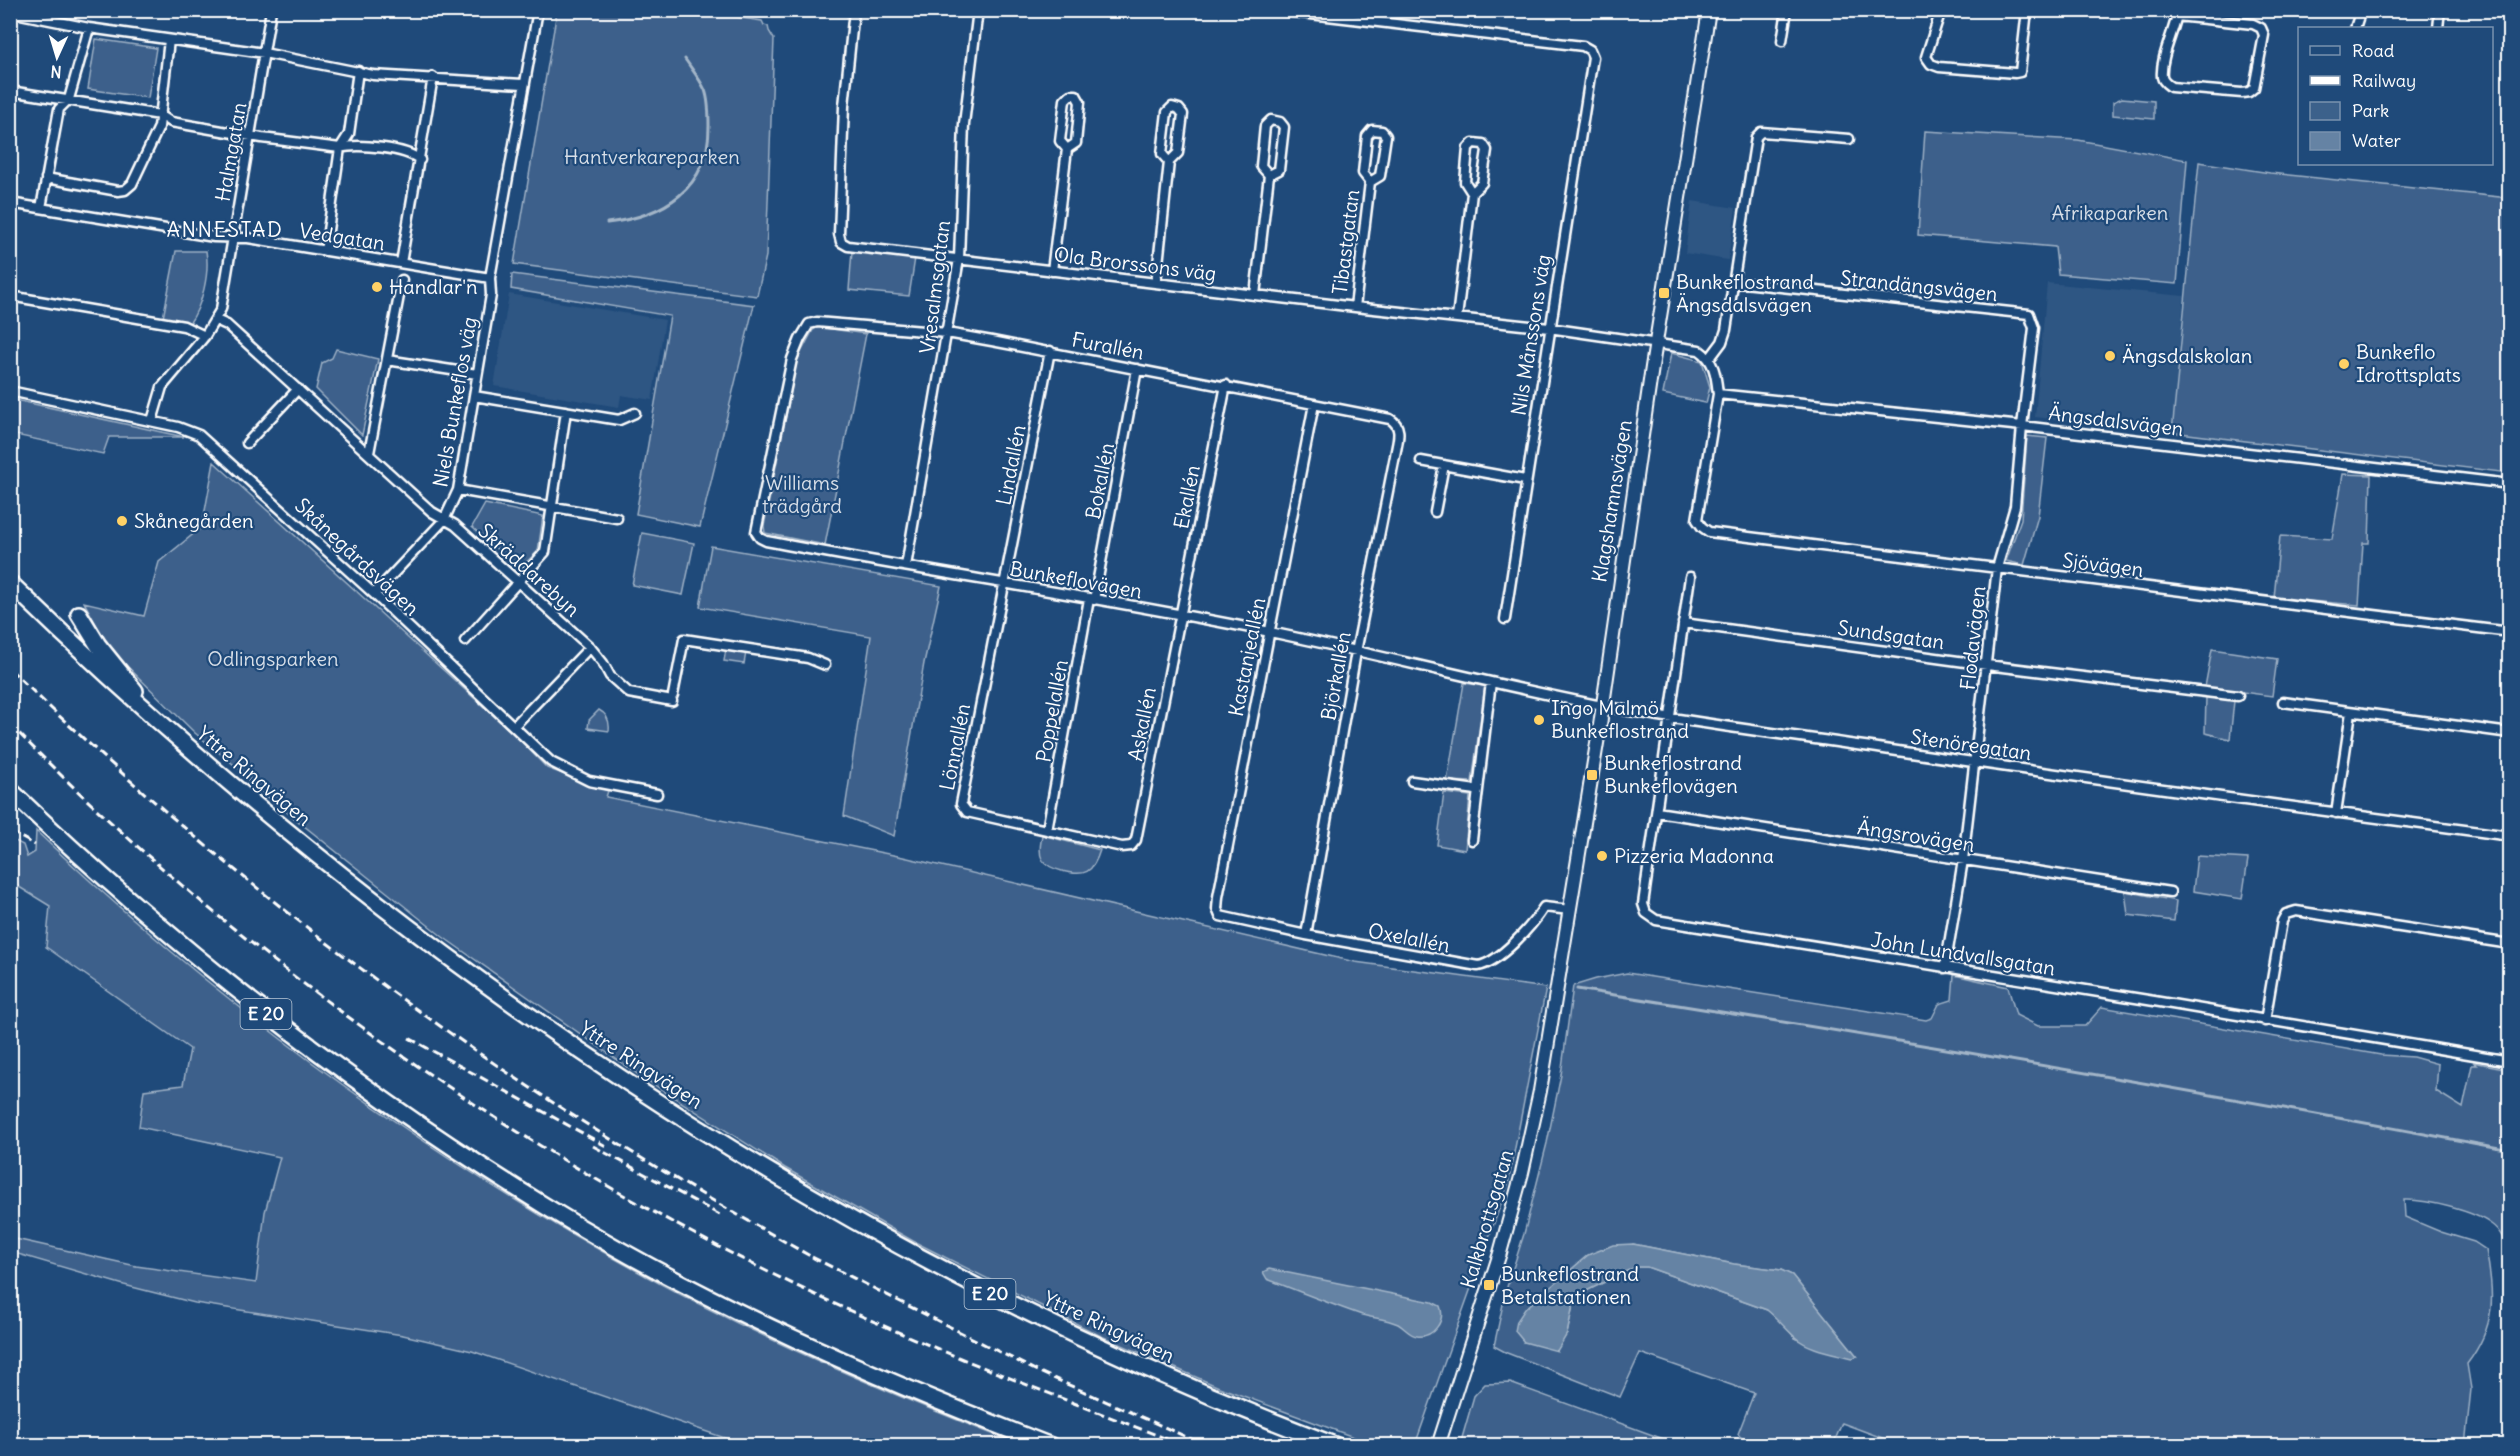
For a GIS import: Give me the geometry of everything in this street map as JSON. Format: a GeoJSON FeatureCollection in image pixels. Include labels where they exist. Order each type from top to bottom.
{"type":"FeatureCollection","features":[{"type":"Feature","properties":{"kind":"highway","name":"Yttre Ringvägen"},"geometry":{"type":"LineString","coordinates":[[10,583],[163,727],[249,801],[437,950],[573,1046],[789,1183],[921,1258],[1137,1365],[1337,1446]]}},
{"type":"Feature","properties":{"kind":"highway"},"geometry":{"type":"LineString","coordinates":[[79,614],[98,645],[163,727]]}},
{"type":"Feature","properties":{"kind":"highway","name":"E 20"},"geometry":{"type":"LineString","coordinates":[[10,790],[144,913],[240,994],[333,1065],[435,1136],[538,1202],[652,1267],[813,1348],[927,1398],[1051,1446]]}},
{"type":"Feature","properties":{"kind":"street","name":"Halmgatan"},"geometry":{"type":"LineString","coordinates":[[152,421],[162,387],[205,336],[216,321],[221,309],[271,10]]}},
{"type":"Feature","properties":{"kind":"street","name":"Niels Bunkeflos väg"},"geometry":{"type":"LineString","coordinates":[[374,594],[444,520],[458,490],[491,295],[490,278],[538,10]]}},
{"type":"Feature","properties":{"kind":"street","name":"Ola Brorssons väg"},"geometry":{"type":"LineString","coordinates":[[854,10],[844,106],[839,234],[841,242],[848,246],[1549,328],[1699,350],[1710,358]]}},
{"type":"Feature","properties":{"kind":"street","name":"Vresalmsgatan"},"geometry":{"type":"LineString","coordinates":[[906,566],[959,259],[964,124],[978,10]]}},
{"type":"Feature","properties":{"kind":"street","name":"Nils Månssons väg"},"geometry":{"type":"LineString","coordinates":[[1276,10],[1583,46],[1590,50],[1593,57],[1504,619]]}},
{"type":"Feature","properties":{"kind":"street","name":"Klagshamnsvägen"},"geometry":{"type":"LineString","coordinates":[[1556,998],[1709,10]]}},
{"type":"Feature","properties":{"kind":"street"},"geometry":{"type":"LineString","coordinates":[[1782,41],[1787,10]]}},
{"type":"Feature","properties":{"kind":"street"},"geometry":{"type":"LineString","coordinates":[[1941,10],[1926,57],[1931,64],[1939,67],[2015,73],[2020,72],[2027,10]]}},
{"type":"Feature","properties":{"kind":"street"},"geometry":{"type":"LineString","coordinates":[[2355,27],[2361,10]]}},
{"type":"Feature","properties":{"kind":"street"},"geometry":{"type":"LineString","coordinates":[[2438,27],[2440,10]]}},
{"type":"Feature","properties":{"kind":"street"},"geometry":{"type":"LineString","coordinates":[[10,12],[89,28],[264,53],[373,75],[523,84]]}},
{"type":"Feature","properties":{"kind":"street"},"geometry":{"type":"LineString","coordinates":[[2177,13],[2253,24],[2261,28],[2264,35],[2254,88],[2242,93],[2171,87],[2165,83],[2162,77],[2177,13]]}},
{"type":"Feature","properties":{"kind":"street"},"geometry":{"type":"LineString","coordinates":[[41,208],[59,109],[69,99],[89,28]]}},
{"type":"Feature","properties":{"kind":"street"},"geometry":{"type":"LineString","coordinates":[[46,178],[124,190],[137,176],[159,127],[169,40]]}},
{"type":"Feature","properties":{"kind":"street"},"geometry":{"type":"LineString","coordinates":[[325,251],[340,148],[349,134],[358,71]]}},
{"type":"Feature","properties":{"kind":"street"},"geometry":{"type":"LineString","coordinates":[[401,263],[433,77]]}},
{"type":"Feature","properties":{"kind":"street"},"geometry":{"type":"LineString","coordinates":[[10,91],[160,115],[171,122],[251,136],[340,148],[352,144],[412,153],[420,160]]}},
{"type":"Feature","properties":{"kind":"street"},"geometry":{"type":"LineString","coordinates":[[1052,271],[1067,149],[1060,141],[1065,100],[1070,95],[1076,95],[1080,102],[1076,143],[1067,149]]}},
{"type":"Feature","properties":{"kind":"street"},"geometry":{"type":"LineString","coordinates":[[1156,283],[1168,162],[1178,153],[1183,114],[1179,109],[1172,107],[1167,112],[1161,154],[1168,162]]}},
{"type":"Feature","properties":{"kind":"street"},"geometry":{"type":"LineString","coordinates":[[1271,120],[1280,122],[1284,127],[1279,170],[1269,175],[1260,166],[1265,126],[1271,120]]}},
{"type":"Feature","properties":{"kind":"street","name":"Tibastgatan"},"geometry":{"type":"LineString","coordinates":[[1355,307],[1370,182],[1363,173],[1367,136],[1372,130],[1382,131],[1386,136],[1380,176],[1370,182]]}},
{"type":"Feature","properties":{"kind":"street"},"geometry":{"type":"LineString","coordinates":[[1718,394],[1710,358],[1722,342],[1735,282],[1756,137],[1761,132],[1849,139]]}},
{"type":"Feature","properties":{"kind":"street"},"geometry":{"type":"LineString","coordinates":[[1457,318],[1472,193],[1482,183],[1487,150],[1483,144],[1473,143],[1468,148],[1464,182],[1472,193]]}},
{"type":"Feature","properties":{"kind":"street"},"geometry":{"type":"LineString","coordinates":[[1255,295],[1269,175]]}},
{"type":"Feature","properties":{"kind":"street","name":"Vedgatan"},"geometry":{"type":"LineString","coordinates":[[11,203],[233,238],[248,238],[490,278]]}},
{"type":"Feature","properties":{"kind":"street"},"geometry":{"type":"LineString","coordinates":[[369,453],[402,280]]}},
{"type":"Feature","properties":{"kind":"street","name":"Strandängsvägen"},"geometry":{"type":"LineString","coordinates":[[1735,282],[2029,314]]}},
{"type":"Feature","properties":{"kind":"street"},"geometry":{"type":"LineString","coordinates":[[10,296],[184,326],[205,336]]}},
{"type":"Feature","properties":{"kind":"street","name":"Flodavägen"},"geometry":{"type":"LineString","coordinates":[[1945,968],[1976,763],[1997,568],[2015,506],[2034,328],[2029,314]]}},
{"type":"Feature","properties":{"kind":"street","name":"Skräddarebyn"},"geometry":{"type":"LineString","coordinates":[[216,321],[227,325],[432,512],[455,525],[519,582],[590,647],[610,676],[629,693],[673,698],[684,639],[808,658],[825,665]]}},
{"type":"Feature","properties":{"kind":"street","name":"Furallén"},"geometry":{"type":"LineString","coordinates":[[809,324],[817,322],[947,333],[1226,386],[1390,419],[1397,423]]}},
{"type":"Feature","properties":{"kind":"street","name":"Bunkeflovägen"},"geometry":{"type":"LineString","coordinates":[[809,324],[792,359],[756,532],[766,541],[1269,632],[1603,706]]}},
{"type":"Feature","properties":{"kind":"street","name":"Lindallén"},"geometry":{"type":"LineString","coordinates":[[1005,584],[1050,351]]}},
{"type":"Feature","properties":{"kind":"street"},"geometry":{"type":"LineString","coordinates":[[387,360],[477,374]]}},
{"type":"Feature","properties":{"kind":"street","name":"Bokallén"},"geometry":{"type":"LineString","coordinates":[[1092,599],[1137,369]]}},
{"type":"Feature","properties":{"kind":"street","name":"Ekallén"},"geometry":{"type":"LineString","coordinates":[[1180,615],[1226,386]]}},
{"type":"Feature","properties":{"kind":"street"},"geometry":{"type":"LineString","coordinates":[[247,443],[298,389]]}},
{"type":"Feature","properties":{"kind":"street","name":"Skånegårdsvägen"},"geometry":{"type":"LineString","coordinates":[[10,391],[178,427],[199,435],[374,594],[551,762],[589,780],[657,794]]}},
{"type":"Feature","properties":{"kind":"street","name":"Ängsdalsvägen"},"geometry":{"type":"LineString","coordinates":[[1718,394],[2022,426],[2510,484]]}},
{"type":"Feature","properties":{"kind":"street","name":"Sjövägen"},"geometry":{"type":"LineString","coordinates":[[1718,394],[1697,520],[1709,532],[2510,632]]}},
{"type":"Feature","properties":{"kind":"street"},"geometry":{"type":"LineString","coordinates":[[474,396],[620,420],[635,413]]}},
{"type":"Feature","properties":{"kind":"street","name":"Kastanjeallén"},"geometry":{"type":"LineString","coordinates":[[1220,916],[1217,909],[1218,897],[1314,404]]}},
{"type":"Feature","properties":{"kind":"street"},"geometry":{"type":"LineString","coordinates":[[465,641],[545,552],[566,411]]}},
{"type":"Feature","properties":{"kind":"street","name":"Björkallén"},"geometry":{"type":"LineString","coordinates":[[1306,935],[1356,652],[1395,456],[1399,428],[1397,423]]}},
{"type":"Feature","properties":{"kind":"street"},"geometry":{"type":"LineString","coordinates":[[1421,461],[1525,480]]}},
{"type":"Feature","properties":{"kind":"street"},"geometry":{"type":"LineString","coordinates":[[1435,512],[1444,465]]}},
{"type":"Feature","properties":{"kind":"street"},"geometry":{"type":"LineString","coordinates":[[458,490],[617,518]]}},
{"type":"Feature","properties":{"kind":"street"},"geometry":{"type":"LineString","coordinates":[[1657,812],[1690,577]]}},
{"type":"Feature","properties":{"kind":"street","name":"Lönnallén"},"geometry":{"type":"LineString","coordinates":[[1005,584],[961,804],[967,812],[1122,847],[1131,846],[1136,840]]}},
{"type":"Feature","properties":{"kind":"street","name":"Poppelallén"},"geometry":{"type":"LineString","coordinates":[[1047,830],[1092,599]]}},
{"type":"Feature","properties":{"kind":"street","name":"Askallén"},"geometry":{"type":"LineString","coordinates":[[1136,840],[1180,615]]}},
{"type":"Feature","properties":{"kind":"street","name":"Sundsgatan"},"geometry":{"type":"LineString","coordinates":[[1683,623],[1987,665],[2238,696]]}},
{"type":"Feature","properties":{"kind":"street"},"geometry":{"type":"LineString","coordinates":[[514,726],[590,647]]}},
{"type":"Feature","properties":{"kind":"street"},"geometry":{"type":"LineString","coordinates":[[1472,840],[1476,790],[1491,682]]}},
{"type":"Feature","properties":{"kind":"street"},"geometry":{"type":"LineString","coordinates":[[2283,702],[2510,733]]}},
{"type":"Feature","properties":{"kind":"street","name":"Stenöregatan"},"geometry":{"type":"LineString","coordinates":[[1603,706],[1976,763],[2510,836]]}},
{"type":"Feature","properties":{"kind":"street"},"geometry":{"type":"LineString","coordinates":[[2336,813],[2351,712]]}},
{"type":"Feature","properties":{"kind":"street"},"geometry":{"type":"LineString","coordinates":[[1412,781],[1476,790]]}},
{"type":"Feature","properties":{"kind":"street","name":"Ängsrovägen"},"geometry":{"type":"LineString","coordinates":[[1657,812],[2170,892]]}},
{"type":"Feature","properties":{"kind":"street","name":"John Lundvallsgatan"},"geometry":{"type":"LineString","coordinates":[[1657,812],[1643,904],[1646,913],[1656,920],[2510,1061]]}},
{"type":"Feature","properties":{"kind":"street","name":"Oxelallén"},"geometry":{"type":"LineString","coordinates":[[1220,916],[1306,935],[1478,966],[1487,965],[1530,930],[1544,907],[1570,910]]}},
{"type":"Feature","properties":{"kind":"street"},"geometry":{"type":"LineString","coordinates":[[2265,1021],[2283,921],[2286,914],[2295,911],[2510,944]]}},
{"type":"Feature","properties":{"kind":"street","name":"Kalkbrottsgatan"},"geometry":{"type":"LineString","coordinates":[[1437,1446],[1500,1252],[1522,1173],[1540,1090],[1556,998]]}},
{"type":"Feature","properties":{"kind":"shaded area"},"geometry":{"type":"Polygon","coordinates":[[[1692,201],[1736,208],[1728,260],[1685,253],[1692,201]]]}},
{"type":"Feature","properties":{"kind":"shaded area","name":"Ängsdalskolan"},"geometry":{"type":"Polygon","coordinates":[[[2047,283],[2184,296],[2172,432],[2035,417],[2047,283]]]}},
{"type":"Feature","properties":{"kind":"shaded area"},"geometry":{"type":"Polygon","coordinates":[[[509,294],[665,320],[652,400],[621,395],[619,407],[494,386],[509,294]]]}},
{"type":"Feature","properties":{"kind":"green space","name":"Hantverkareparken"},"geometry":{"type":"Polygon","coordinates":[[[557,11],[696,11],[762,21],[768,26],[774,39],[766,256],[757,296],[514,264],[557,11]]]}},
{"type":"Feature","properties":{"kind":"green space"},"geometry":{"type":"Polygon","coordinates":[[[96,39],[156,48],[148,98],[88,89],[96,39]]]}},
{"type":"Feature","properties":{"kind":"green space"},"geometry":{"type":"Polygon","coordinates":[[[2122,98],[2154,101],[2154,119],[2113,115],[2113,102],[2122,98]]]}},
{"type":"Feature","properties":{"kind":"green space","name":"Afrikaparken"},"geometry":{"type":"Polygon","coordinates":[[[1925,131],[2078,140],[2187,160],[2177,284],[2058,274],[2055,247],[1918,235],[1925,131]]]}},
{"type":"Feature","properties":{"kind":"green space","name":"Bunkeflo Idrottsplats"},"geometry":{"type":"Polygon","coordinates":[[[2199,162],[2270,173],[2509,198],[2509,473],[2172,432],[2199,162]]]}},
{"type":"Feature","properties":{"kind":"green space"},"geometry":{"type":"Polygon","coordinates":[[[176,251],[206,251],[207,270],[204,289],[198,308],[189,324],[163,318],[176,251]]]}},
{"type":"Feature","properties":{"kind":"green space"},"geometry":{"type":"Polygon","coordinates":[[[852,251],[915,258],[909,296],[849,290],[852,251]]]}},
{"type":"Feature","properties":{"kind":"green space"},"geometry":{"type":"Polygon","coordinates":[[[512,274],[754,305],[700,527],[636,514],[670,316],[511,289],[512,274]]]}},
{"type":"Feature","properties":{"kind":"green space","name":"Williams trädgård"},"geometry":{"type":"Polygon","coordinates":[[[818,327],[866,334],[825,545],[765,533],[764,526],[797,360],[813,330],[818,327]]]}},
{"type":"Feature","properties":{"kind":"green space"},"geometry":{"type":"Polygon","coordinates":[[[336,349],[378,359],[362,435],[316,389],[322,363],[332,358],[336,349]]]}},
{"type":"Feature","properties":{"kind":"green space"},"geometry":{"type":"Polygon","coordinates":[[[1671,353],[1702,361],[1710,387],[1706,403],[1663,394],[1671,353]]]}},
{"type":"Feature","properties":{"kind":"green space"},"geometry":{"type":"Polygon","coordinates":[[[11,399],[184,437],[109,437],[103,454],[11,434],[11,399]]]}},
{"type":"Feature","properties":{"kind":"green space"},"geometry":{"type":"Polygon","coordinates":[[[2027,436],[2047,438],[2038,516],[2024,565],[2006,561],[2021,519],[2027,436]]]}},
{"type":"Feature","properties":{"kind":"green space","name":"Odlingsparken"},"geometry":{"type":"Polygon","coordinates":[[[214,462],[517,737],[547,768],[608,791],[606,797],[903,857],[1355,962],[1546,988],[1508,1184],[1415,1445],[1375,1445],[1219,1387],[1099,1335],[913,1241],[785,1168],[640,1076],[443,937],[248,781],[250,778],[195,733],[128,667],[102,635],[84,602],[144,616],[159,562],[202,527],[214,462]]]}},
{"type":"Feature","properties":{"kind":"green space"},"geometry":{"type":"Polygon","coordinates":[[[2343,474],[2371,475],[2369,543],[2363,543],[2359,605],[2274,598],[2280,536],[2332,539],[2343,474]]]}},
{"type":"Feature","properties":{"kind":"green space"},"geometry":{"type":"Polygon","coordinates":[[[485,504],[543,516],[538,551],[519,569],[472,527],[485,504]]]}},
{"type":"Feature","properties":{"kind":"green space"},"geometry":{"type":"Polygon","coordinates":[[[642,533],[694,543],[683,595],[632,585],[642,533]]]}},
{"type":"Feature","properties":{"kind":"green space"},"geometry":{"type":"Polygon","coordinates":[[[711,546],[941,586],[924,663],[894,836],[844,816],[871,636],[700,607],[711,546]]]}},
{"type":"Feature","properties":{"kind":"green space"},"geometry":{"type":"Polygon","coordinates":[[[726,649],[746,652],[744,664],[724,661],[726,649]]]}},
{"type":"Feature","properties":{"kind":"green space"},"geometry":{"type":"Polygon","coordinates":[[[2212,649],[2277,659],[2272,696],[2205,687],[2212,649]]]}},
{"type":"Feature","properties":{"kind":"green space"},"geometry":{"type":"Polygon","coordinates":[[[1464,683],[1485,686],[1472,782],[1447,781],[1464,683]]]}},
{"type":"Feature","properties":{"kind":"green space"},"geometry":{"type":"Polygon","coordinates":[[[2206,697],[2234,701],[2230,739],[2205,733],[2206,697]]]}},
{"type":"Feature","properties":{"kind":"green space"},"geometry":{"type":"Polygon","coordinates":[[[599,710],[607,719],[609,731],[588,728],[589,720],[599,710]]]}},
{"type":"Feature","properties":{"kind":"green space"},"geometry":{"type":"Polygon","coordinates":[[[1444,793],[1470,796],[1465,850],[1437,845],[1444,793]]]}},
{"type":"Feature","properties":{"kind":"green space"},"geometry":{"type":"Polygon","coordinates":[[[36,831],[178,957],[252,1016],[404,1128],[483,1180],[646,1276],[738,1323],[878,1387],[1020,1445],[745,1445],[472,1351],[403,1335],[195,1303],[11,1252],[11,1238],[136,1266],[256,1283],[265,1212],[280,1157],[139,1127],[144,1090],[183,1085],[190,1049],[46,947],[50,906],[11,882],[11,839],[23,845],[27,857],[35,852],[36,831]]]}},
{"type":"Feature","properties":{"kind":"green space"},"geometry":{"type":"Polygon","coordinates":[[[1042,835],[1100,850],[1094,864],[1087,871],[1077,873],[1062,871],[1050,867],[1042,859],[1040,850],[1042,835]]]}},
{"type":"Feature","properties":{"kind":"green space"},"geometry":{"type":"Polygon","coordinates":[[[2197,856],[2248,859],[2242,899],[2193,891],[2197,856]]]}},
{"type":"Feature","properties":{"kind":"green space"},"geometry":{"type":"Polygon","coordinates":[[[2125,891],[2176,901],[2174,921],[2128,915],[2125,891]]]}},
{"type":"Feature","properties":{"kind":"green space"},"geometry":{"type":"Polygon","coordinates":[[[1627,973],[1926,1020],[1932,1018],[1939,1004],[1952,1000],[1954,975],[2008,987],[2016,1015],[2038,1026],[2085,1026],[2102,1007],[2381,1055],[2413,1057],[2438,1064],[2436,1091],[2463,1108],[2472,1065],[2477,1065],[2473,1062],[2509,1069],[2509,1252],[2497,1230],[2483,1219],[2449,1207],[2404,1200],[2405,1217],[2441,1232],[2474,1242],[2486,1250],[2491,1281],[2491,1310],[2477,1350],[2467,1364],[2471,1389],[2465,1445],[1904,1446],[1842,1423],[1833,1445],[1767,1446],[1744,1440],[1738,1434],[1754,1393],[1640,1353],[1620,1397],[1507,1353],[1494,1346],[1506,1290],[1524,1234],[1547,1143],[1561,1075],[1573,986],[1627,973]],[[1633,1244],[1524,1342],[1567,1334],[1574,1300],[1578,1295],[1635,1267],[1647,1267],[1767,1310],[1780,1320],[1796,1339],[1857,1356],[1792,1275],[1781,1270],[1734,1264],[1633,1244]]]}},
{"type":"Feature","properties":{"kind":"green space"},"geometry":{"type":"Polygon","coordinates":[[[1510,1383],[1680,1445],[1460,1445],[1474,1396],[1485,1384],[1510,1383]]]}},
{"type":"Feature","properties":{"kind":"water"},"geometry":{"type":"Polygon","coordinates":[[[1633,1244],[1734,1264],[1781,1270],[1792,1275],[1857,1356],[1853,1358],[1807,1345],[1795,1337],[1767,1310],[1647,1267],[1635,1267],[1578,1295],[1574,1300],[1567,1334],[1557,1351],[1524,1342],[1515,1331],[1517,1321],[1525,1309],[1588,1255],[1613,1245],[1633,1244]]]}},
{"type":"Feature","properties":{"kind":"water"},"geometry":{"type":"Polygon","coordinates":[[[1269,1269],[1432,1302],[1440,1306],[1440,1323],[1428,1334],[1417,1336],[1394,1322],[1362,1315],[1267,1279],[1263,1272],[1269,1269]]]}},
{"type":"Feature","properties":{"kind":"waterway"},"geometry":{"type":"LineString","coordinates":[[607,223],[647,214],[664,206],[692,183],[701,167],[707,148],[708,103],[703,86],[685,59]]}},
{"type":"Feature","properties":{"kind":"waterway"},"geometry":{"type":"LineString","coordinates":[[1577,989],[2044,1066],[2510,1150]]}},
{"type":"Feature","properties":{"kind":"railway"},"geometry":{"type":"LineString","coordinates":[[10,669],[145,794],[216,854],[287,912],[435,1023],[588,1125],[819,1261]]}},
{"type":"Feature","properties":{"kind":"railway"},"geometry":{"type":"LineString","coordinates":[[10,724],[96,808],[186,889],[281,966],[379,1039],[480,1108],[584,1172],[690,1232],[797,1286],[892,1330],[1185,1446]]}},
{"type":"Feature","properties":{"kind":"railway"},"geometry":{"type":"LineString","coordinates":[[10,831],[35,845]]}},
{"type":"Feature","properties":{"kind":"railway"},"geometry":{"type":"LineString","coordinates":[[409,1038],[606,1146]]}},
{"type":"Feature","properties":{"kind":"railway"},"geometry":{"type":"LineString","coordinates":[[593,1146],[720,1215]]}},
{"type":"Feature","properties":{"kind":"railway"},"geometry":{"type":"LineString","coordinates":[[812,1257],[1035,1370],[1207,1446]]}},
{"type":"Feature","properties":{"kind":"place","name":"Handlar'n"},"geometry":{"type":"Point","coordinates":[377,287]}},
{"type":"Feature","properties":{"kind":"place","name":"Bunkeflostrand Ängsdalsvägen"},"geometry":{"type":"Point","coordinates":[1664,293]}},
{"type":"Feature","properties":{"kind":"place","name":"Ängsdalskolan"},"geometry":{"type":"Point","coordinates":[2110,356]}},
{"type":"Feature","properties":{"kind":"place","name":"Bunkeflo Idrottsplats"},"geometry":{"type":"Point","coordinates":[2344,364]}},
{"type":"Feature","properties":{"kind":"place","name":"Skånegården"},"geometry":{"type":"Point","coordinates":[122,521]}},
{"type":"Feature","properties":{"kind":"place","name":"Ingo Malmö Bunkeflostrand"},"geometry":{"type":"Point","coordinates":[1539,720]}},
{"type":"Feature","properties":{"kind":"place","name":"Bunkeflostrand Bunkeflovägen"},"geometry":{"type":"Point","coordinates":[1592,775]}},
{"type":"Feature","properties":{"kind":"place","name":"Pizzeria Madonna"},"geometry":{"type":"Point","coordinates":[1602,856]}},
{"type":"Feature","properties":{"kind":"place","name":"Bunkeflostrand Betalstationen"},"geometry":{"type":"Point","coordinates":[1489,1285]}},
{"type":"Feature","properties":{"kind":"district","name":"ANNESTAD"},"geometry":{"type":"Point","coordinates":[225,230]}}]}
